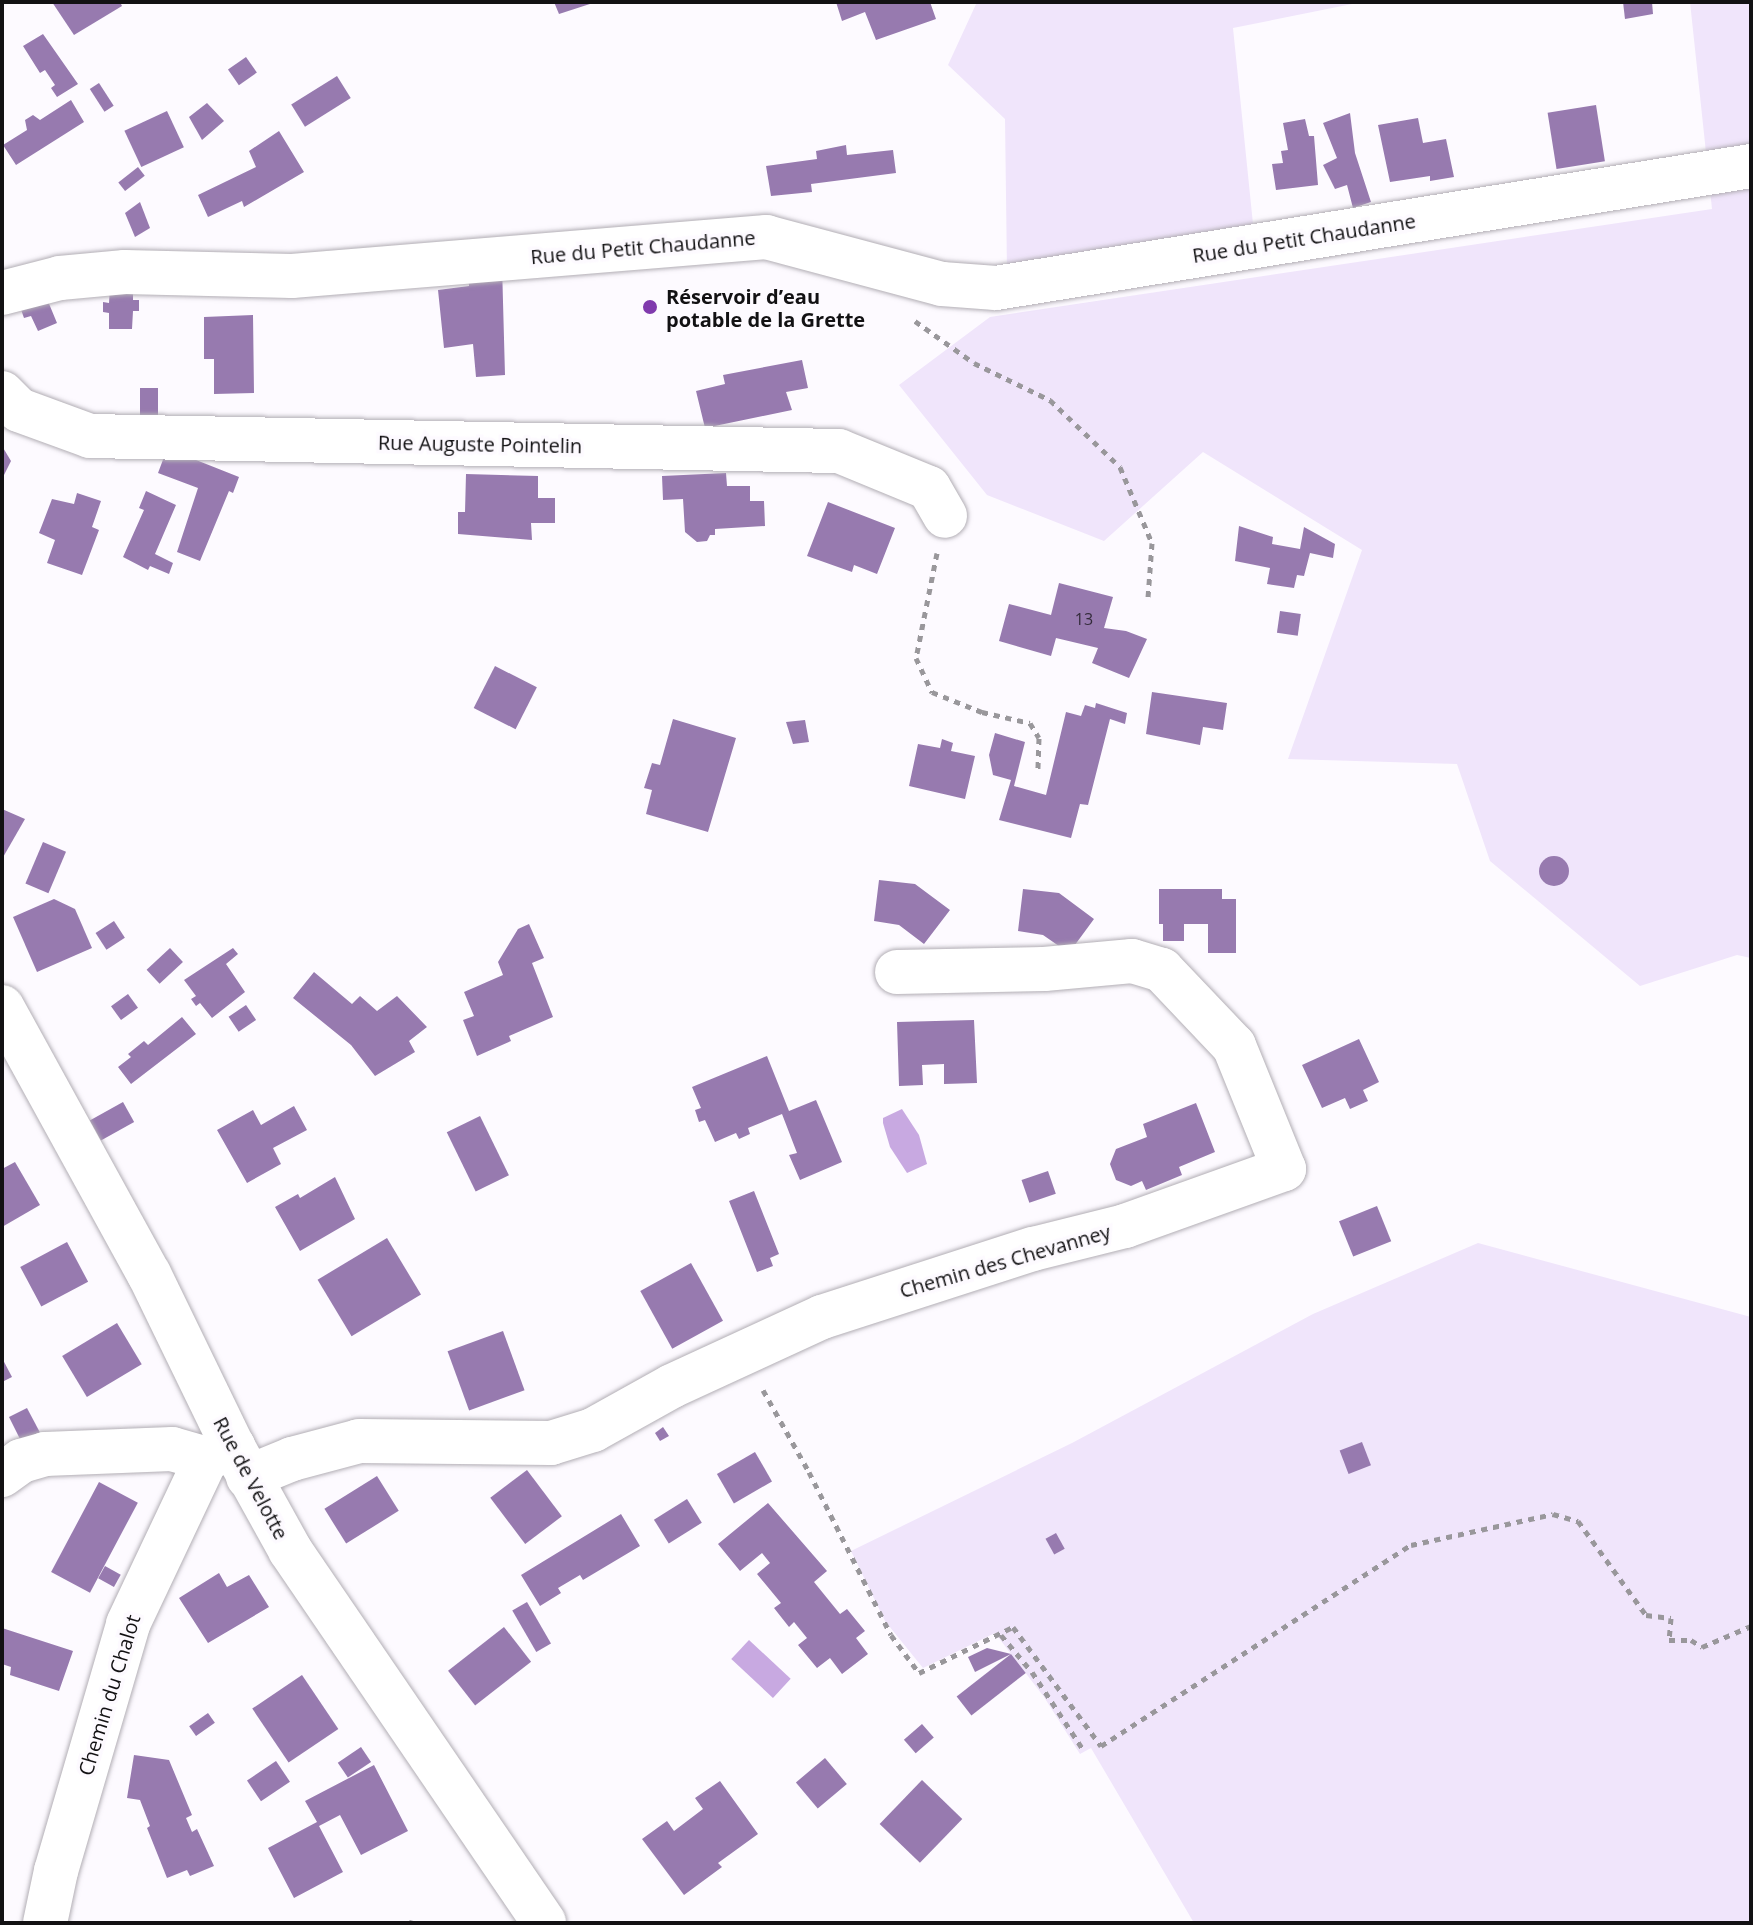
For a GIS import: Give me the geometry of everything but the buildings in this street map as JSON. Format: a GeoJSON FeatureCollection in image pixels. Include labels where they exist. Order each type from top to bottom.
{"type":"FeatureCollection","features":[{"type":"Feature","properties":{"kind":"street","name":"Rue du Petit Chaudanne"},"geometry":{"type":"LineString","coordinates":[[2,293],[60,278],[125,272],[292,276],[766,237],[942,284],[996,288],[1751,166]]}},
{"type":"Feature","properties":{"kind":"street","name":"Rue Auguste Pointelin"},"geometry":{"type":"LineString","coordinates":[[2,393],[19,410],[90,436],[839,451],[929,488],[945,516]]}},
{"type":"Feature","properties":{"kind":"street","name":"Chemin des Chevanney"},"geometry":{"type":"LineString","coordinates":[[229,1461],[292,1459],[359,1441],[551,1443],[593,1430],[672,1386],[822,1317],[1033,1249],[1125,1226],[1284,1169],[1234,1046],[1162,970],[1132,961],[1044,969],[897,972]]}},
{"type":"Feature","properties":{"kind":"street","name":"Rue de Velotte"},"geometry":{"type":"LineString","coordinates":[[2,1007],[149,1274],[229,1461],[544,1923]]}},
{"type":"Feature","properties":{"kind":"street"},"geometry":{"type":"LineString","coordinates":[[2,1475],[21,1461],[45,1454],[172,1449],[229,1461]]}},
{"type":"Feature","properties":{"kind":"street","name":"Chemin du Chalot"},"geometry":{"type":"LineString","coordinates":[[45,1923],[56,1871],[128,1624],[229,1461]]}},
{"type":"Feature","properties":{"kind":"path"},"geometry":{"type":"LineString","coordinates":[[890,270],[915,321],[974,363],[1050,400],[1120,467],[1152,543],[1148,597]]}},
{"type":"Feature","properties":{"kind":"path"},"geometry":{"type":"LineString","coordinates":[[945,516],[916,658],[932,692],[982,712],[1030,723],[1039,738],[1038,769]]}},
{"type":"Feature","properties":{"kind":"path"},"geometry":{"type":"LineString","coordinates":[[742,1354],[809,1472],[891,1635],[919,1673],[1013,1627],[1101,1746],[1411,1545],[1553,1514],[1578,1521],[1646,1615],[1671,1618],[1669,1640],[1691,1640],[1702,1647],[1751,1626]]}},
{"type":"Feature","properties":{"kind":"path"},"geometry":{"type":"LineString","coordinates":[[1001,1635],[1032,1672],[1084,1751]]}},
{"type":"Feature","properties":{"kind":"path"},"geometry":{"type":"LineString","coordinates":[[1032,1672],[1041,1666]]}},
{"type":"Feature","properties":{"kind":"shaded area"},"geometry":{"type":"Polygon","coordinates":[[[977,2],[1362,2],[1233,28],[1253,224],[1007,272],[1005,119],[948,65],[977,2]]]}},
{"type":"Feature","properties":{"kind":"shaded area"},"geometry":{"type":"Polygon","coordinates":[[[1690,2],[1751,2],[1751,958],[1737,955],[1640,986],[1490,861],[1457,764],[1288,759],[1362,550],[1203,452],[1104,541],[987,495],[899,385],[990,317],[1712,209],[1690,2]]]}},
{"type":"Feature","properties":{"kind":"shaded area"},"geometry":{"type":"Polygon","coordinates":[[[902,1109],[919,1135],[927,1164],[907,1173],[890,1147],[883,1123],[883,1118],[902,1109]]]}},
{"type":"Feature","properties":{"kind":"shaded area"},"geometry":{"type":"Polygon","coordinates":[[[1478,1243],[1751,1317],[1751,1923],[1194,1923],[1091,1748],[1080,1754],[1044,1697],[995,1633],[923,1668],[885,1621],[851,1551],[1072,1443],[1313,1314],[1478,1243]]]}},
{"type":"Feature","properties":{"kind":"shaded area"},"geometry":{"type":"Polygon","coordinates":[[[749,1640],[791,1679],[773,1698],[731,1659],[749,1640]]]}},
{"type":"Feature","properties":{"kind":"place","name":"Réservoir d’eau potable de la Grette"},"geometry":{"type":"Point","coordinates":[650,307]}}]}
